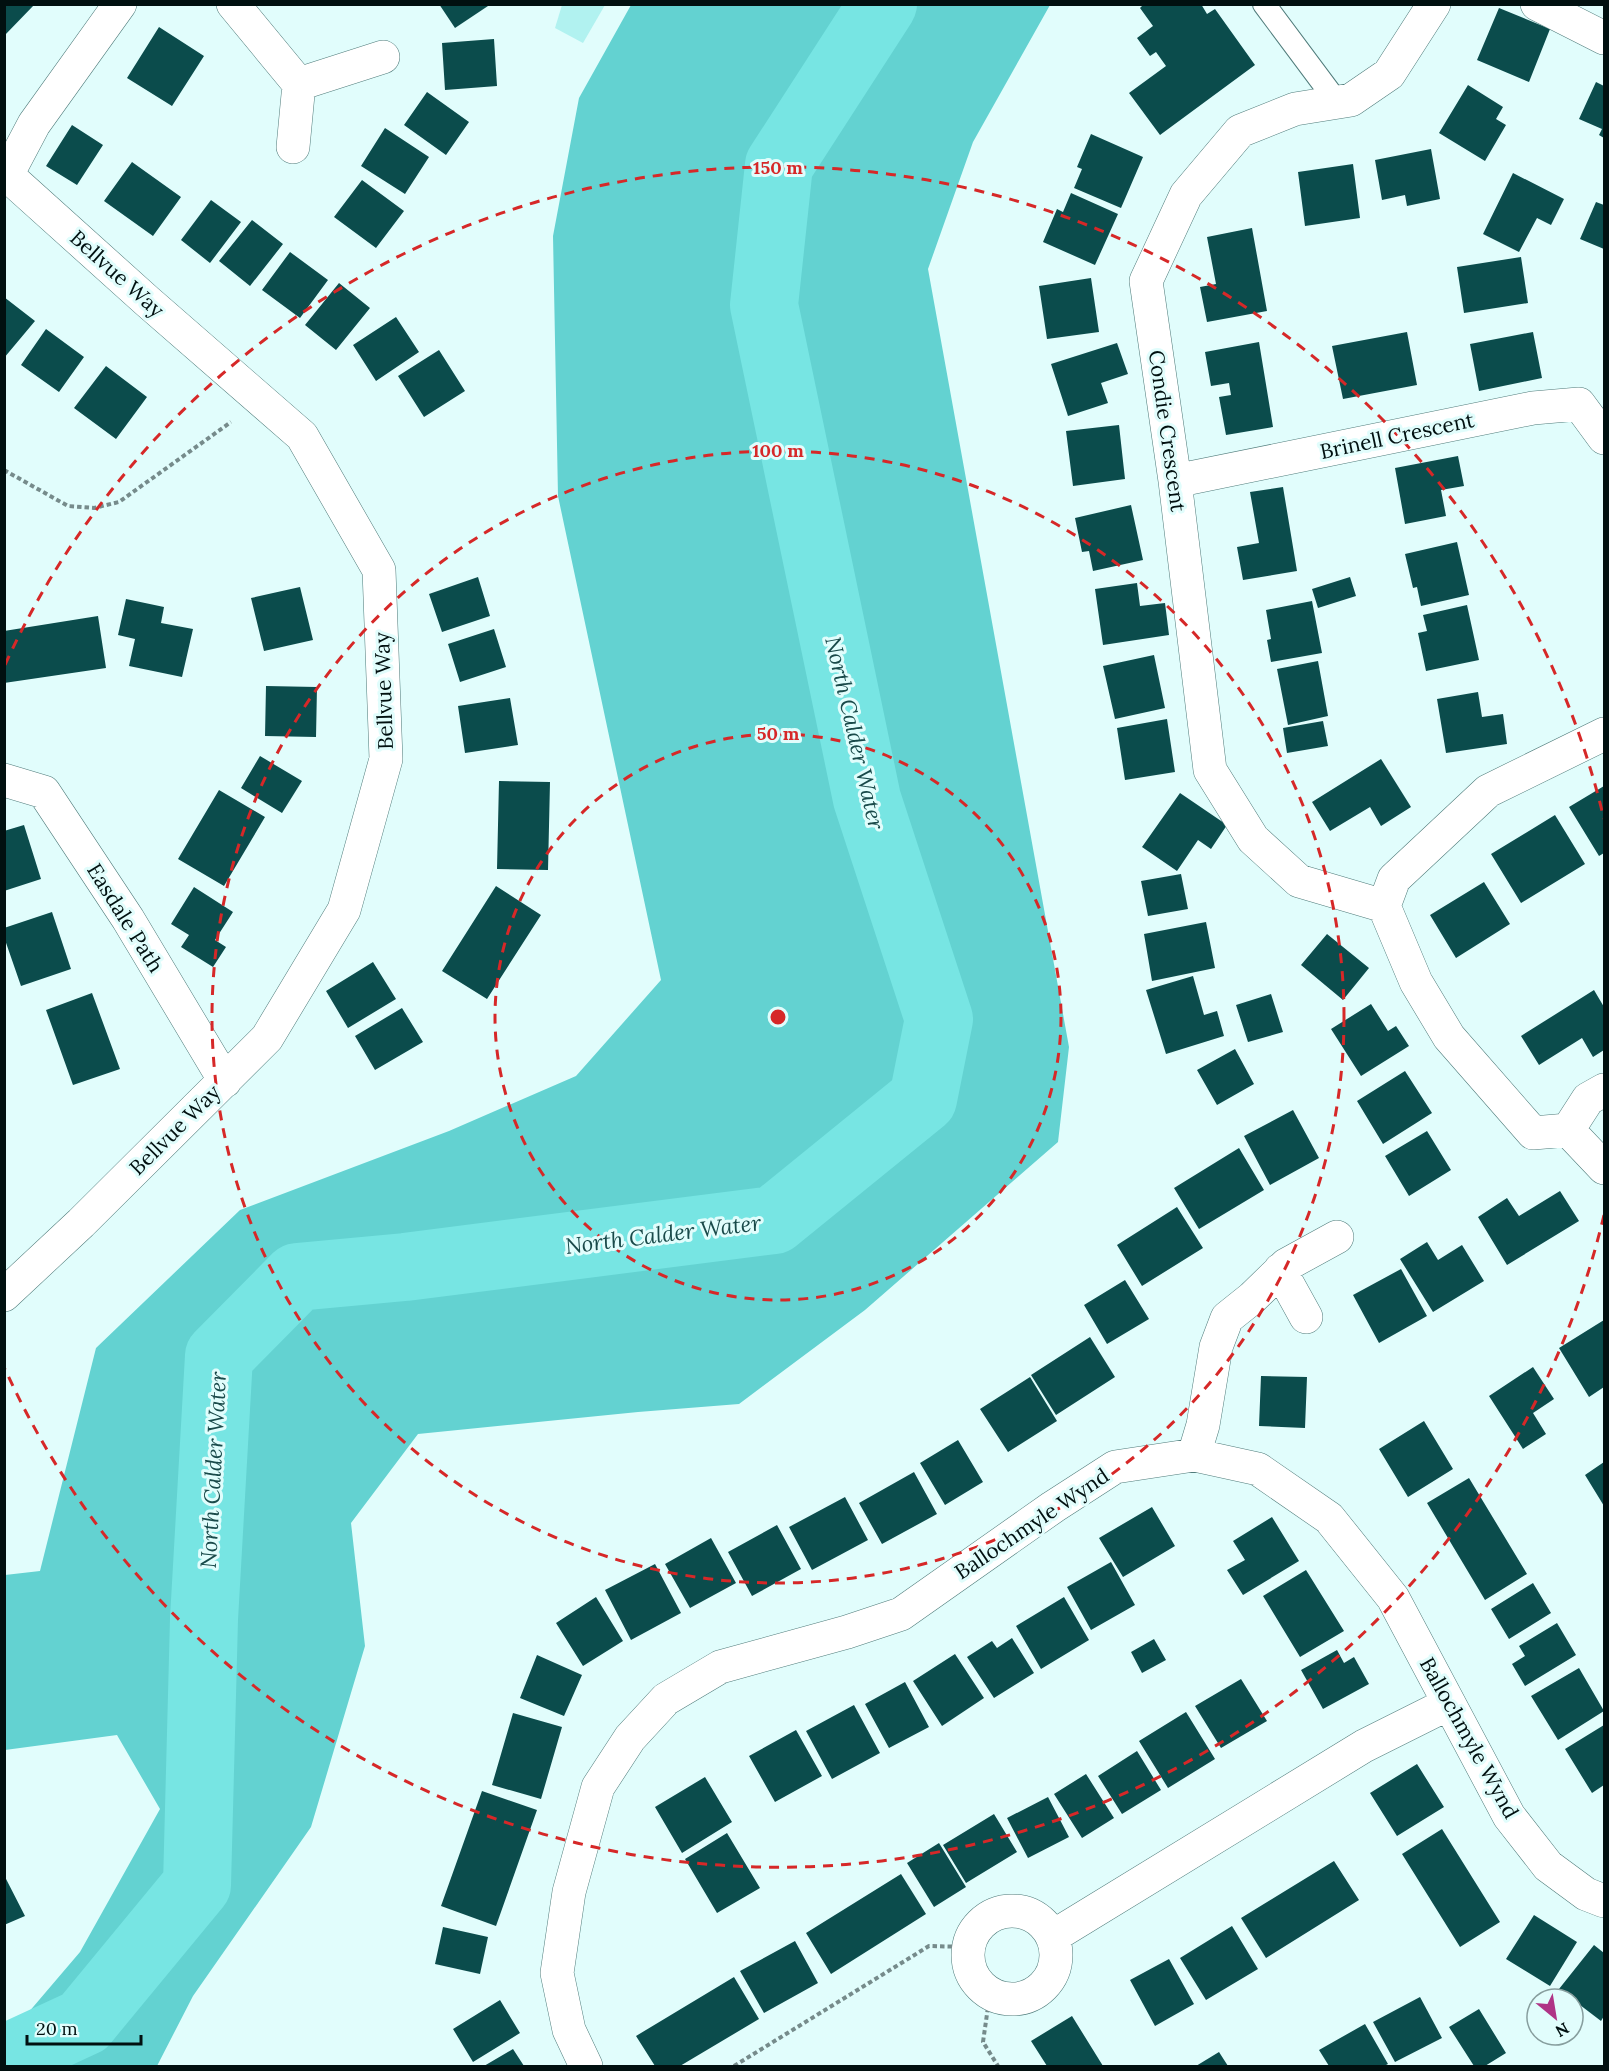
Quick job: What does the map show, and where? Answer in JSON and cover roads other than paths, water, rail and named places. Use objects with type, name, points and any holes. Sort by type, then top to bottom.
[{"type":"street","points":[[6,174],[34,124],[120,4]]},
{"type":"street","points":[[233,4],[299,84],[293,147]]},
{"type":"street","name":"Condie Crescent","points":[[1384,906],[1299,881],[1254,839],[1210,770],[1175,481],[1146,281],[1186,195],[1240,131],[1295,109],[1351,100],[1389,74],[1434,4]]},
{"type":"street","points":[[1537,4],[1605,38]]},
{"type":"street","points":[[299,84],[383,57]]},
{"type":"street","name":"Bellvue Way","points":[[4,1295],[81,1223],[267,1038],[344,910],[386,759],[379,570],[302,436],[6,174]]},
{"type":"street","name":"Brinell Crescent","points":[[1175,481],[1533,408],[1578,404],[1605,438]]},
{"type":"street","points":[[1568,1130],[1533,1133],[1449,1037],[1416,982],[1384,906],[1394,879],[1488,790],[1605,734]]},
{"type":"street","name":"Easdale Path","points":[[4,780],[44,792],[128,919],[225,1081]]},
{"type":"street","points":[[1568,1130],[1588,1099],[1605,1090]]},
{"type":"street","points":[[1568,1130],[1605,1168]]},
{"type":"street","points":[[1194,1455],[1203,1425],[1216,1347],[1227,1318],[1286,1264],[1337,1237]]},
{"type":"street","points":[[1280,1270],[1305,1317]]},
{"type":"street","name":"Ballochmyle Wynd","points":[[586,2067],[569,2030],[557,1973],[569,1892],[598,1787],[630,1738],[666,1699],[720,1667],[847,1632],[901,1614],[1053,1507],[1115,1467],[1194,1455],[1258,1469],[1329,1518],[1393,1598],[1509,1816],[1548,1866],[1586,1894],[1605,1901]]},
{"type":"street","points":[[1052,1937],[1364,1746],[1448,1704]]},
{"type":"street","points":[[1007,1911],[1020,1912],[1034,1917],[1045,1925],[1052,1937],[1056,1950],[1055,1964],[1042,1988],[1030,1995],[1017,1999],[1003,1998],[979,1985],[972,1974],[968,1961],[968,1947],[981,1923],[993,1916],[1007,1911]]},
{"type":"lane","points":[[1264,4],[1337,102]]},
{"type":"waterway","name":"North Calder Water","points":[[4,2059],[84,2022],[197,1885],[204,1619],[219,1356],[297,1277],[405,1267],[774,1220],[923,1099],[939,1019],[867,799],[764,305],[779,165],[883,4]]}]
